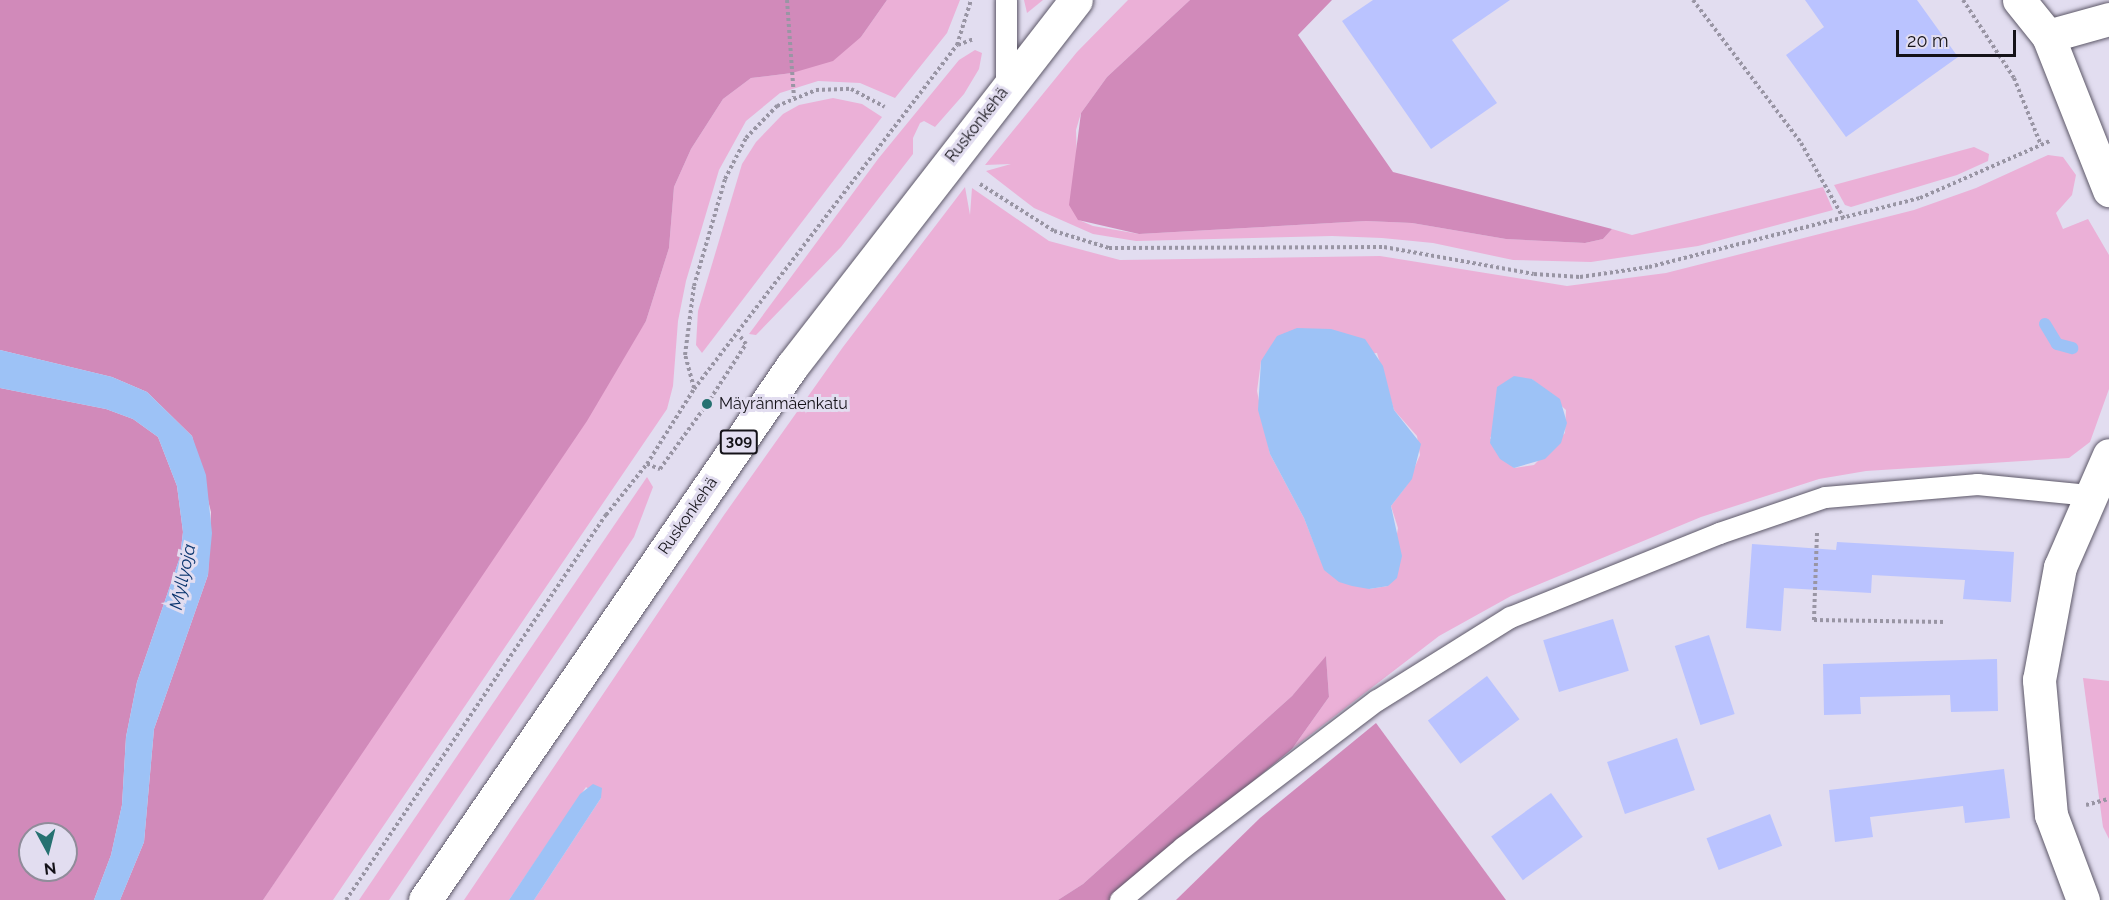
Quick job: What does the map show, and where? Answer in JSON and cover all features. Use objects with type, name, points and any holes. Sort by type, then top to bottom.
[{"type":"main road","name":"Ruskonkehä","points":[[425,900],[792,366],[1005,87],[1076,0]]},
{"type":"main road","points":[[2019,0],[2048,36],[2109,190]]},
{"type":"main road","points":[[2048,36],[2109,19]]},
{"type":"main road","points":[[2083,900],[2051,815],[2039,680],[2060,567],[2109,455]]},
{"type":"lane","points":[[1005,87],[1006,0]]},
{"type":"lane","points":[[1120,900],[1183,847],[1377,700],[1510,617],[1719,532],[1825,497],[1977,484],[2090,495]]},
{"type":"path","points":[[787,0],[794,97]]},
{"type":"path","points":[[346,900],[606,515],[647,464],[694,389],[739,335],[957,45],[971,0]]},
{"type":"path","points":[[1693,0],[1801,143],[1844,219]]},
{"type":"path","points":[[1963,0],[2014,78],[2041,144]]},
{"type":"path","points":[[694,389],[685,355],[686,330],[694,286],[725,179],[746,138],[777,106],[794,97],[832,88],[851,89],[885,107]]},
{"type":"path","points":[[980,184],[1054,231],[1109,248],[1384,247],[1534,274],[1569,276],[1650,267],[1844,219],[1929,195],[2085,126]]},
{"type":"path","points":[[647,464],[660,469],[707,404],[746,344],[739,335]]},
{"type":"path","points":[[1825,497],[1818,521],[1814,620],[1945,622]]},
{"type":"shaded area","points":[[0,0],[887,0],[861,37],[833,61],[792,73],[751,78],[723,99],[691,149],[674,187],[669,248],[646,321],[587,421],[263,900],[120,900],[144,842],[154,729],[208,575],[211,512],[192,436],[147,392],[112,377],[0,350]]},
{"type":"shaded area","points":[[887,0],[960,0],[947,33],[895,98],[860,83],[818,81],[780,93],[746,121],[719,170],[686,281],[678,321],[673,386],[667,409],[333,900],[263,900],[646,321],[669,248],[674,187],[691,149],[723,99],[751,78],[792,73],[861,37]]},
{"type":"shaded area","points":[[1024,0],[1043,0],[1027,13]]},
{"type":"shaded area","points":[[1128,0],[1190,0],[1107,77],[1081,113],[1076,130],[1079,220],[1093,226],[1139,234],[1366,221],[1412,223],[1506,239],[1585,243],[1603,239],[1612,229],[1632,235],[1823,187],[1833,210],[1698,246],[1591,262],[1513,260],[1433,243],[1382,238],[1332,236],[1136,241],[1093,234],[1034,208],[986,171],[1011,164],[985,165],[1077,52]]},
{"type":"shaded area","points":[[1190,0],[1332,0],[1298,35],[1393,172],[1612,229],[1603,239],[1585,243],[1506,239],[1412,223],[1366,221],[1139,234],[1078,220],[1069,205],[1081,113],[1107,77]]},
{"type":"shaded area","points":[[975,50],[982,53],[979,69],[964,94],[935,127],[924,121],[920,123],[913,138],[913,154],[841,247],[756,335],[749,334],[878,159],[959,60]]},
{"type":"shaded area","points":[[833,98],[862,104],[882,117],[702,353],[696,345],[698,311],[742,164],[756,142],[783,114],[799,105]]},
{"type":"shaded area","points":[[1974,147],[1989,154],[1988,161],[1957,175],[1851,207],[1845,205],[1834,185]]},
{"type":"shaded area","points":[[2048,155],[2063,157],[2076,175],[2072,195],[2056,213],[2063,229],[2088,219],[2109,255],[2109,389],[2090,442],[2069,458],[1866,471],[1819,479],[1701,517],[1511,596],[1439,636],[1292,749],[1329,697],[1326,657],[1292,696],[1083,884],[1058,900],[534,900],[601,798],[586,787],[509,900],[464,900],[724,515],[843,347],[965,187],[970,215],[972,188],[1049,241],[1120,260],[1380,256],[1567,286],[1666,273],[1914,210],[1976,188]],"holes":[[[1377,353],[1394,410],[1417,436],[1420,455],[1407,485],[1391,506],[1398,528],[1388,586],[1369,589],[1321,561],[1304,518],[1270,454],[1257,391],[1261,361]],[[1532,379],[1566,410],[1565,433],[1534,465],[1514,468],[1490,438]]]},
{"type":"shaded area","points":[[0,388],[106,409],[133,419],[158,437],[177,486],[183,532],[180,557],[137,682],[126,737],[122,805],[111,855],[94,900],[0,900]]},
{"type":"shaded area","points":[[647,477],[653,487],[634,537],[389,900],[359,900]]},
{"type":"shaded area","points":[[1326,656],[1329,697],[1292,749],[1110,900],[1058,900],[1083,884],[1292,696]]},
{"type":"shaded area","points":[[2083,678],[2109,681],[2109,839],[2103,827]]},
{"type":"shaded area","points":[[1376,723],[1506,900],[1176,900],[1260,818]]},
{"type":"water","points":[[1297,328],[1331,329],[1365,339],[1383,366],[1394,410],[1421,444],[1412,479],[1391,506],[1402,556],[1397,578],[1388,586],[1369,589],[1352,586],[1339,582],[1324,570],[1304,518],[1270,454],[1258,410],[1261,361],[1277,336]]},
{"type":"water","name":"Myllyoja","points":[[0,350],[112,377],[147,392],[192,436],[206,475],[212,533],[208,575],[154,729],[144,842],[120,900],[94,900],[111,855],[122,805],[126,737],[137,682],[180,557],[183,532],[177,486],[158,437],[133,419],[106,409],[0,388]]},
{"type":"water","points":[[1514,376],[1532,379],[1560,399],[1567,423],[1561,443],[1545,459],[1514,468],[1500,459],[1490,443],[1497,387]]},
{"type":"water","points":[[593,784],[602,788],[601,798],[534,900],[509,900],[580,794]]},
{"type":"building","points":[[1373,0],[1510,0],[1452,40],[1497,103],[1431,149],[1342,21]]},
{"type":"building","points":[[1805,0],[1917,0],[1958,57],[1846,137],[1786,55],[1824,27]]},
{"type":"building","points":[[1837,542],[2014,552],[2011,602],[1963,599],[1965,580],[1872,575],[1871,593],[1784,588],[1781,631],[1746,628],[1752,544],[1836,550]]},
{"type":"building","points":[[1613,619],[1629,671],[1559,692],[1543,640]]},
{"type":"building","points":[[1709,635],[1735,714],[1700,725],[1675,646]]},
{"type":"building","points":[[1997,659],[1998,711],[1951,712],[1950,695],[1860,697],[1861,714],[1824,715],[1823,664]]},
{"type":"building","points":[[1487,676],[1519,719],[1460,764],[1428,721]]},
{"type":"building","points":[[1677,738],[1695,790],[1625,814],[1607,762]]},
{"type":"building","points":[[2004,769],[2010,818],[1965,823],[1963,806],[1870,817],[1873,837],[1835,842],[1829,790]]},
{"type":"building","points":[[1551,793],[1583,837],[1523,880],[1491,836]]},
{"type":"building","points":[[1770,814],[1782,846],[1719,870],[1707,838]]},
{"type":"waterway","points":[[2045,324],[2057,344],[2072,348]]},
{"type":"place","name":"Mäyränmäenkatu","points":[[707,404]]}]
